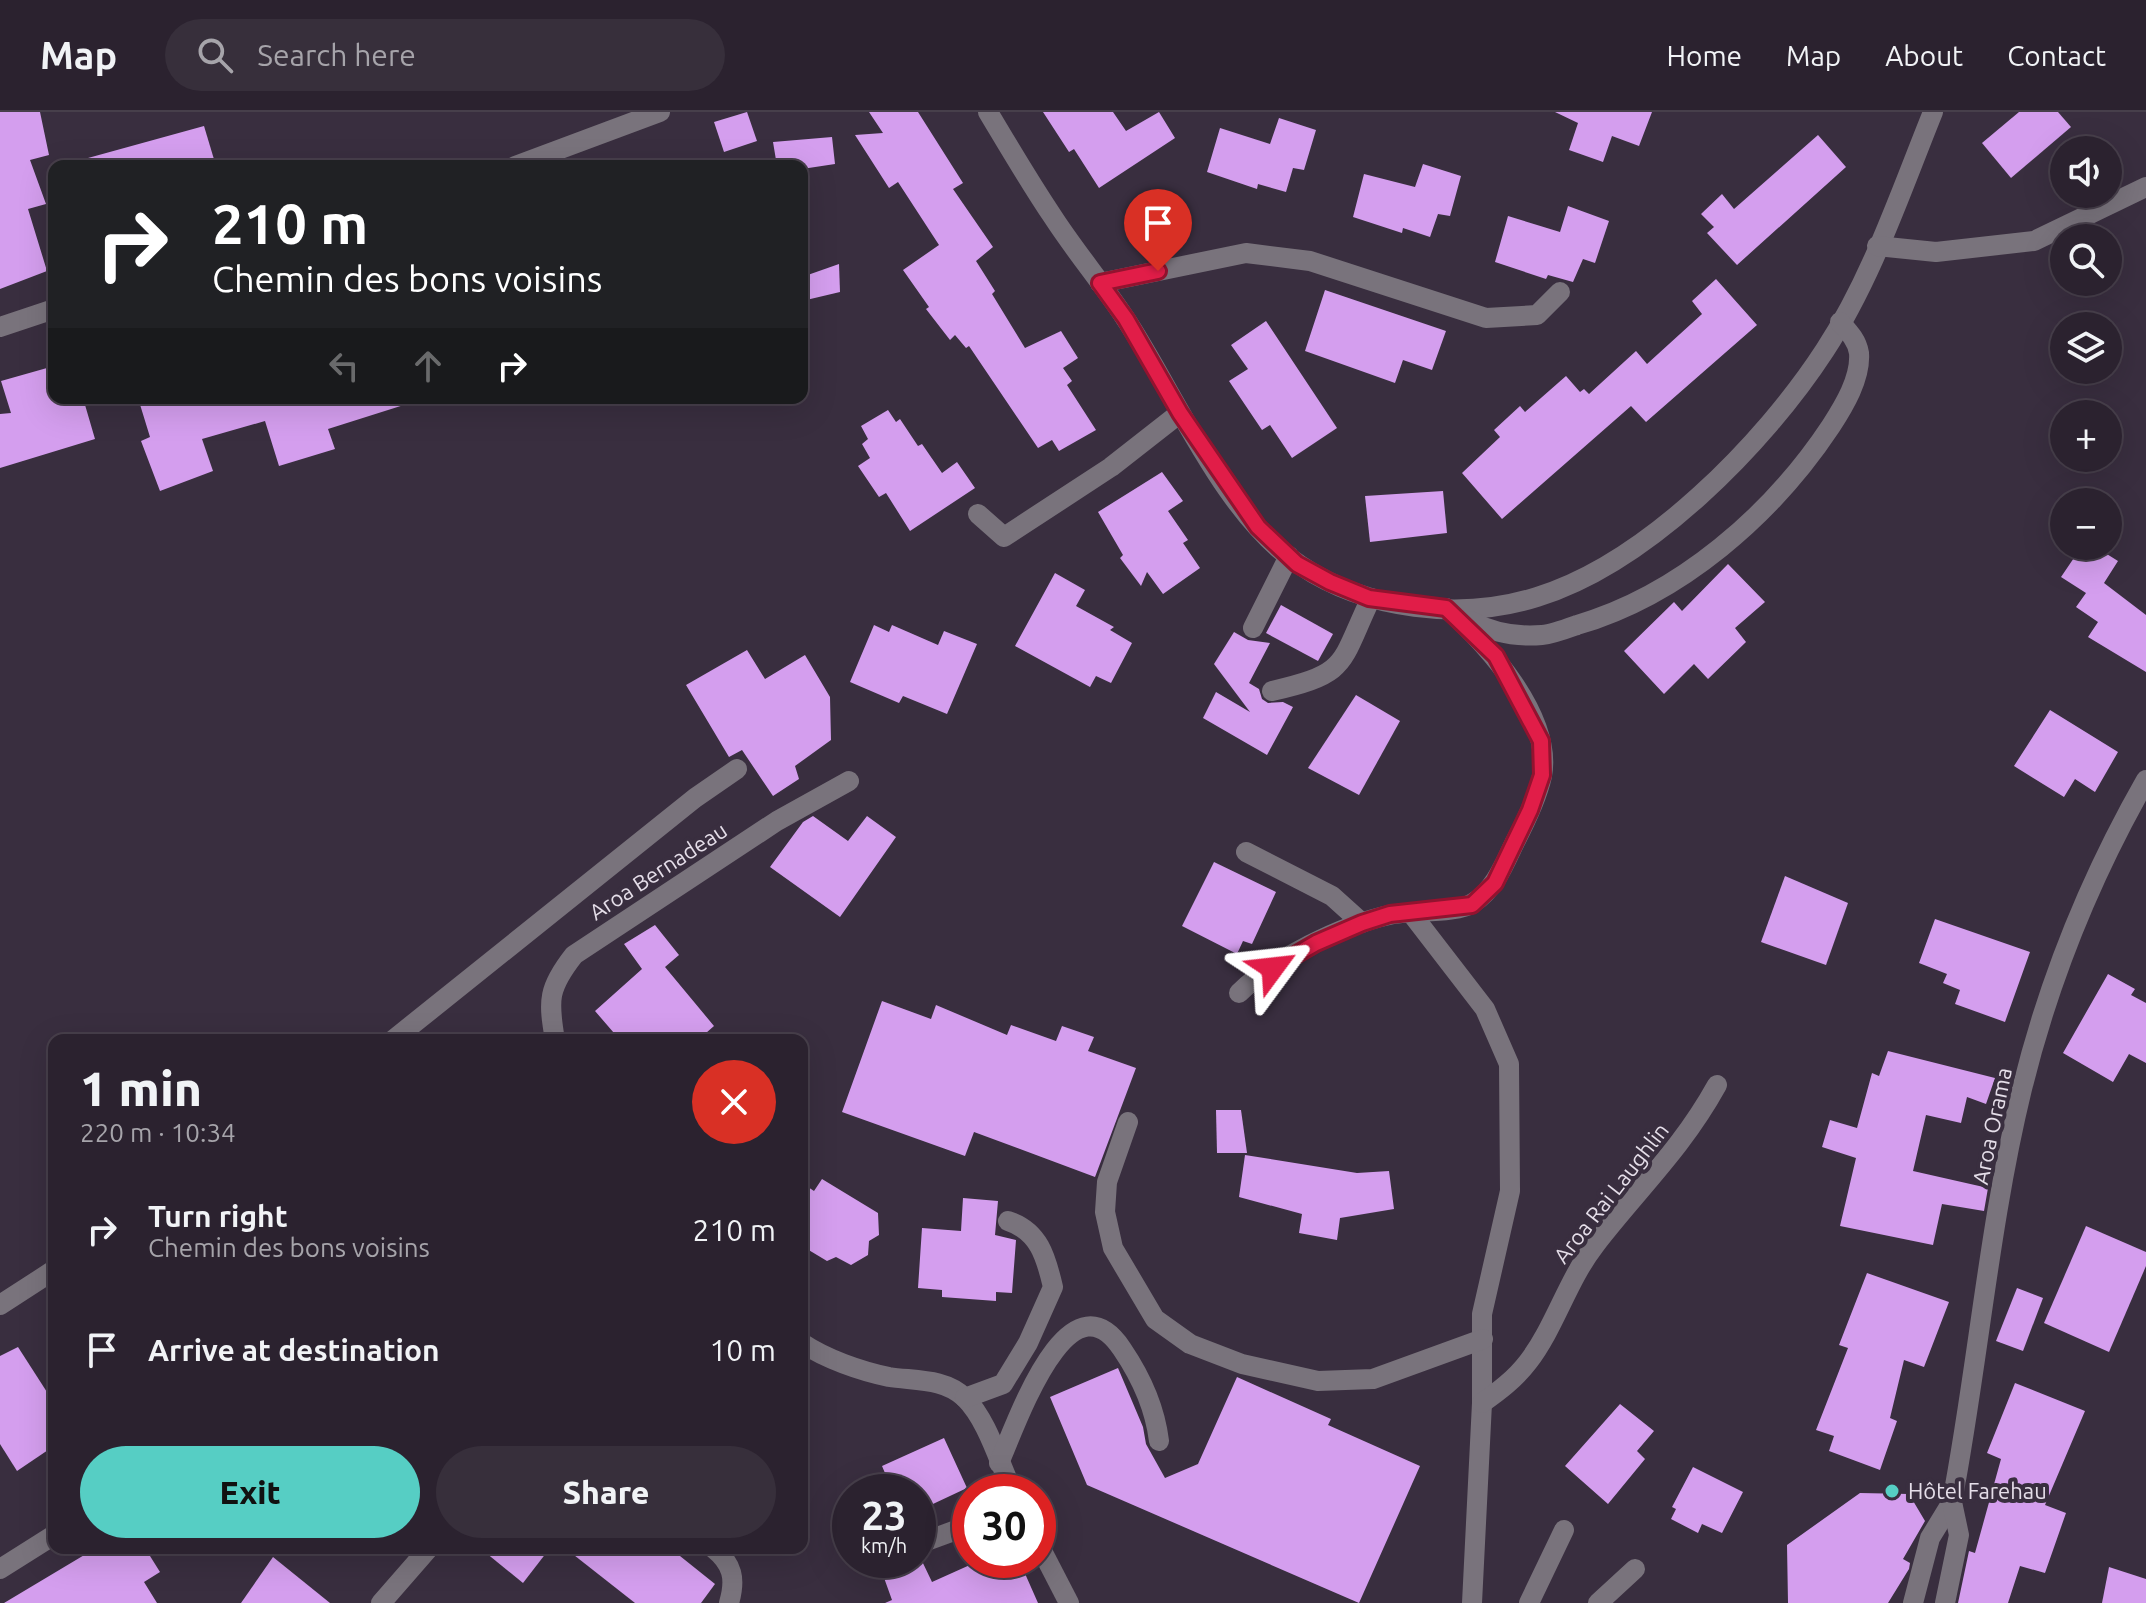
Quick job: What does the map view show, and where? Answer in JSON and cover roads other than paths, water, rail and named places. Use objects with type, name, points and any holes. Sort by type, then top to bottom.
[{"type":"street","points":[[531,160],[660,112]]},
{"type":"street","points":[[988,112],[1054,218],[1126,319],[1180,413],[1258,527],[1289,556],[1330,582],[1371,598],[1408,606],[1446,608],[1537,597],[1581,578],[1664,526],[1751,447],[1826,349],[1877,246],[1933,112]]},
{"type":"street","points":[[1877,246],[1936,252],[2034,241],[2146,187]]},
{"type":"street","points":[[1100,283],[1246,253],[1310,261],[1486,318],[1537,315],[1560,292]]},
{"type":"street","points":[[0,327],[48,311]]},
{"type":"street","points":[[1446,608],[1493,633],[1543,635],[1615,614],[1671,582],[1732,536],[1776,496],[1815,449],[1843,408],[1856,376],[1859,354],[1855,341],[1840,322]]},
{"type":"street","points":[[978,514],[1004,537],[1111,467],[1180,413]]},
{"type":"street","points":[[1253,628],[1289,556]]},
{"type":"street","points":[[1272,691],[1323,677],[1341,665],[1371,598]]},
{"type":"street","points":[[1239,993],[1252,980],[1316,943],[1362,923],[1472,905],[1495,883],[1530,810],[1542,775],[1541,741],[1521,698],[1483,640],[1446,608]]},
{"type":"street","points":[[400,1034],[695,798],[737,769]]},
{"type":"street","name":"Aroa Orama","points":[[1952,1502],[2022,1089],[2060,957],[2103,859],[2146,780]]},
{"type":"street","name":"Aroa Bernadeau","points":[[554,1034],[549,1007],[554,981],[574,955],[777,821],[849,781]]},
{"type":"street","points":[[1246,852],[1332,896],[1362,923]]},
{"type":"street","points":[[1411,913],[1485,1009],[1509,1064],[1510,1191],[1482,1314],[1482,1403],[1472,1603]]},
{"type":"street","name":"Aroa Rai Laughlin","points":[[1482,1403],[1509,1384],[1529,1361],[1588,1256],[1693,1128],[1717,1085]]},
{"type":"street","points":[[1128,1122],[1107,1182],[1105,1212],[1113,1248],[1155,1319],[1190,1344],[1242,1364],[1318,1381],[1373,1379],[1483,1339]]},
{"type":"street","points":[[965,1398],[1003,1384],[1028,1343],[1053,1287],[1036,1239],[1023,1226],[1008,1221]]},
{"type":"street","points":[[0,1305],[48,1274]]},
{"type":"street","points":[[999,1463],[1040,1370],[1063,1340],[1081,1328],[1098,1327],[1115,1338],[1131,1362],[1156,1415],[1159,1441]]},
{"type":"street","points":[[808,1346],[847,1364],[889,1377],[917,1378],[948,1387],[965,1398],[1004,1474]]},
{"type":"street","points":[[1913,1603],[1930,1538],[1952,1502]]},
{"type":"street","points":[[1945,1603],[1959,1535],[1952,1502]]},
{"type":"street","points":[[1529,1603],[1564,1530]]},
{"type":"street","points":[[0,1569],[48,1539]]},
{"type":"street","points":[[381,1603],[424,1554]]},
{"type":"street","points":[[718,1554],[732,1569],[734,1586],[729,1603]]},
{"type":"street","points":[[1598,1603],[1635,1569]]},
{"type":"street","points":[[1056,1578],[1069,1603]]},
{"type":"place","name":"Hôtel Farehau","points":[[1892,1491]]}]
